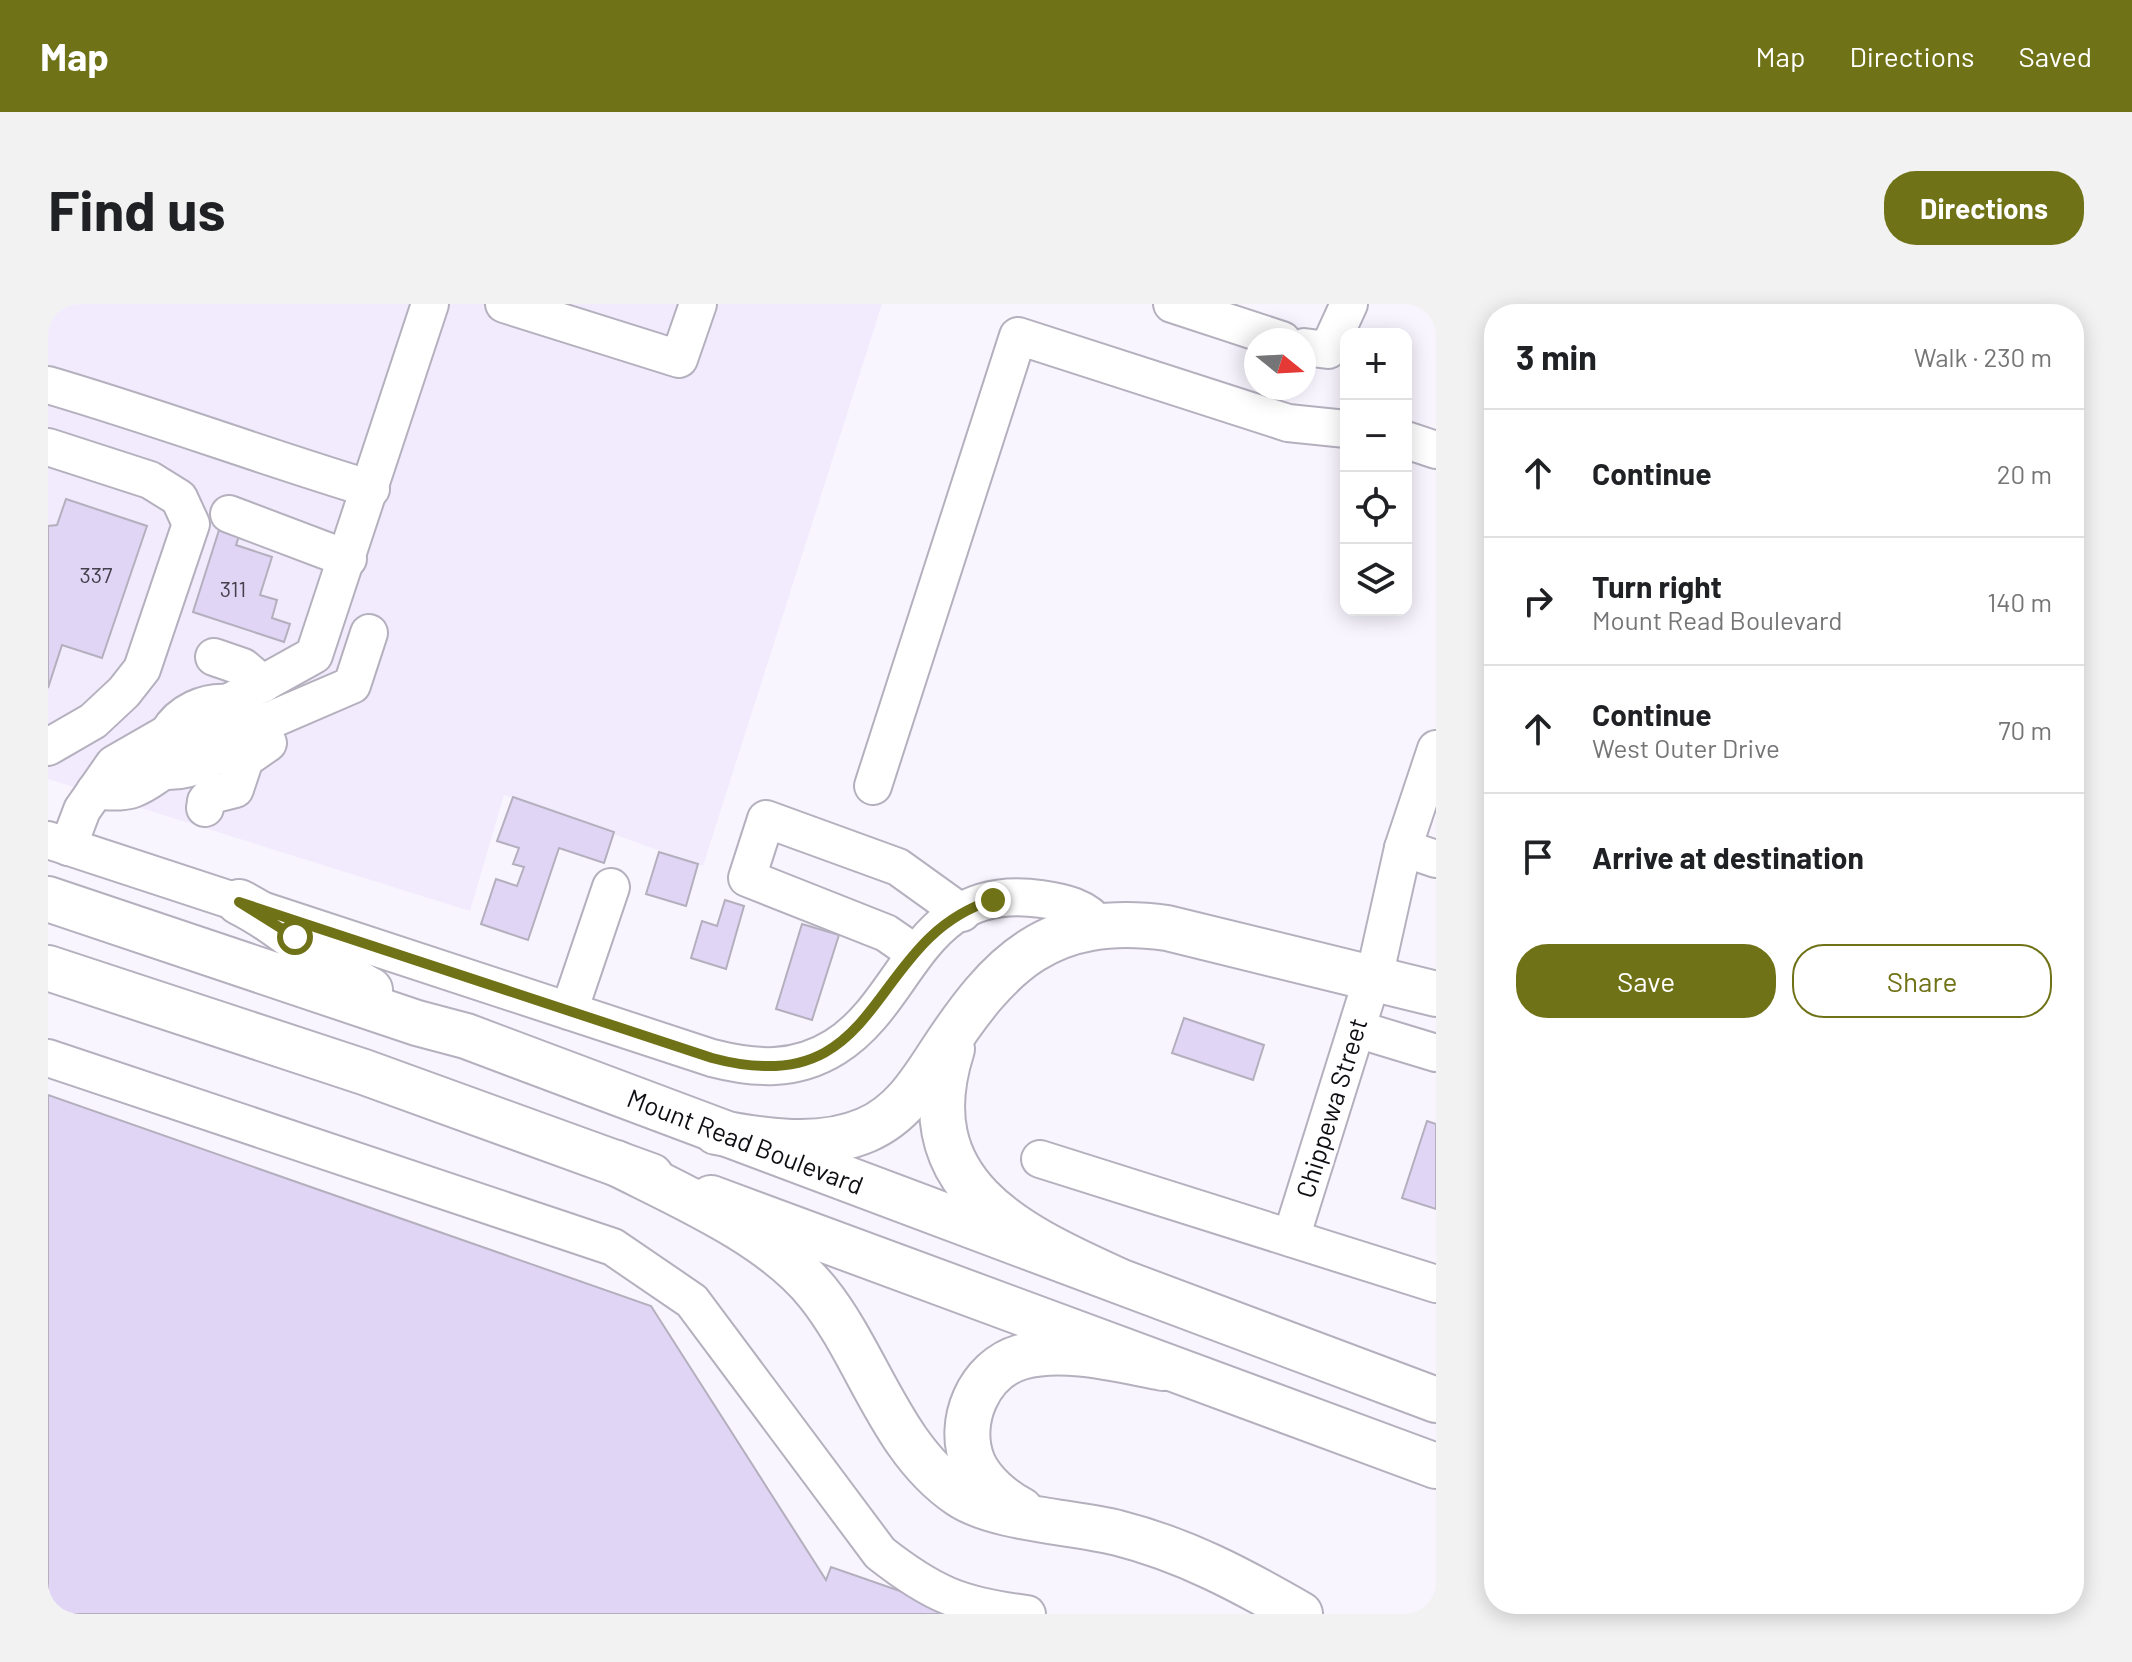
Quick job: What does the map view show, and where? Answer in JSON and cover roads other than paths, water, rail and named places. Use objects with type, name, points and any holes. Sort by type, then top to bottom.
[{"type":"main road","name":"Mount Read Boulevard","points":[[48,899],[417,1023],[466,1036],[1436,1400]]},
{"type":"main road","points":[[239,902],[277,923],[356,982],[466,1036]]},
{"type":"main road","points":[[716,1132],[768,1140],[810,1141],[839,1139],[866,1130],[888,1118],[909,1099],[969,1010],[995,978],[1019,958],[1062,937],[1100,926],[1123,924],[1167,928],[1436,994]]},
{"type":"main road","points":[[48,968],[364,1072],[1436,1466]]},
{"type":"main road","points":[[969,1010],[949,1059],[941,1109],[943,1136],[958,1174],[977,1197],[1017,1227],[1063,1255],[1117,1280]]},
{"type":"main road","points":[[616,1163],[729,1224],[800,1273],[837,1319],[912,1445],[953,1490],[985,1506],[1115,1533],[1181,1552],[1300,1614]]},
{"type":"main road","points":[[1042,1518],[1017,1508],[999,1495],[973,1463],[968,1438],[969,1414],[985,1382],[1010,1361],[1040,1354],[1163,1368]]},
{"type":"street","points":[[95,791],[131,790],[166,771],[182,772],[229,748],[263,684],[314,655],[430,304]]},
{"type":"street","points":[[504,304],[679,359],[698,304]]},
{"type":"street","points":[[1172,304],[1245,328]]},
{"type":"street","points":[[1316,348],[1328,350],[1349,304]]},
{"type":"street","points":[[873,786],[1018,336],[1288,423],[1340,428]]},
{"type":"street","points":[[48,385],[159,417],[250,452],[371,489]]},
{"type":"street","points":[[1412,442],[1436,450]]},
{"type":"street","points":[[48,447],[150,480],[179,498],[191,524],[142,669],[93,721],[48,747]]},
{"type":"street","points":[[229,514],[348,559]]},
{"type":"street","points":[[241,721],[352,685],[369,633]]},
{"type":"street","points":[[214,657],[243,667],[263,684]]},
{"type":"street","points":[[205,808],[211,795],[235,789],[245,759],[268,743],[212,701],[176,720],[168,733],[114,764],[58,844],[712,1058],[773,1068],[812,1059],[846,1040],[915,953],[933,934],[962,913],[1006,898],[1034,898],[1076,907],[1100,926]]},
{"type":"street","name":"Chippewa Street","points":[[1291,1238],[1372,978],[1420,853],[1436,749]]},
{"type":"street","points":[[915,953],[886,933],[747,878],[766,819],[898,867],[962,913]]},
{"type":"street","points":[[569,1011],[611,887]]},
{"type":"street","points":[[1357,1029],[1436,1053]]},
{"type":"street","points":[[48,1058],[613,1247],[692,1301],[880,1553],[920,1584],[974,1607],[1027,1614]]},
{"type":"street","points":[[1040,1159],[1436,1284]]}]
